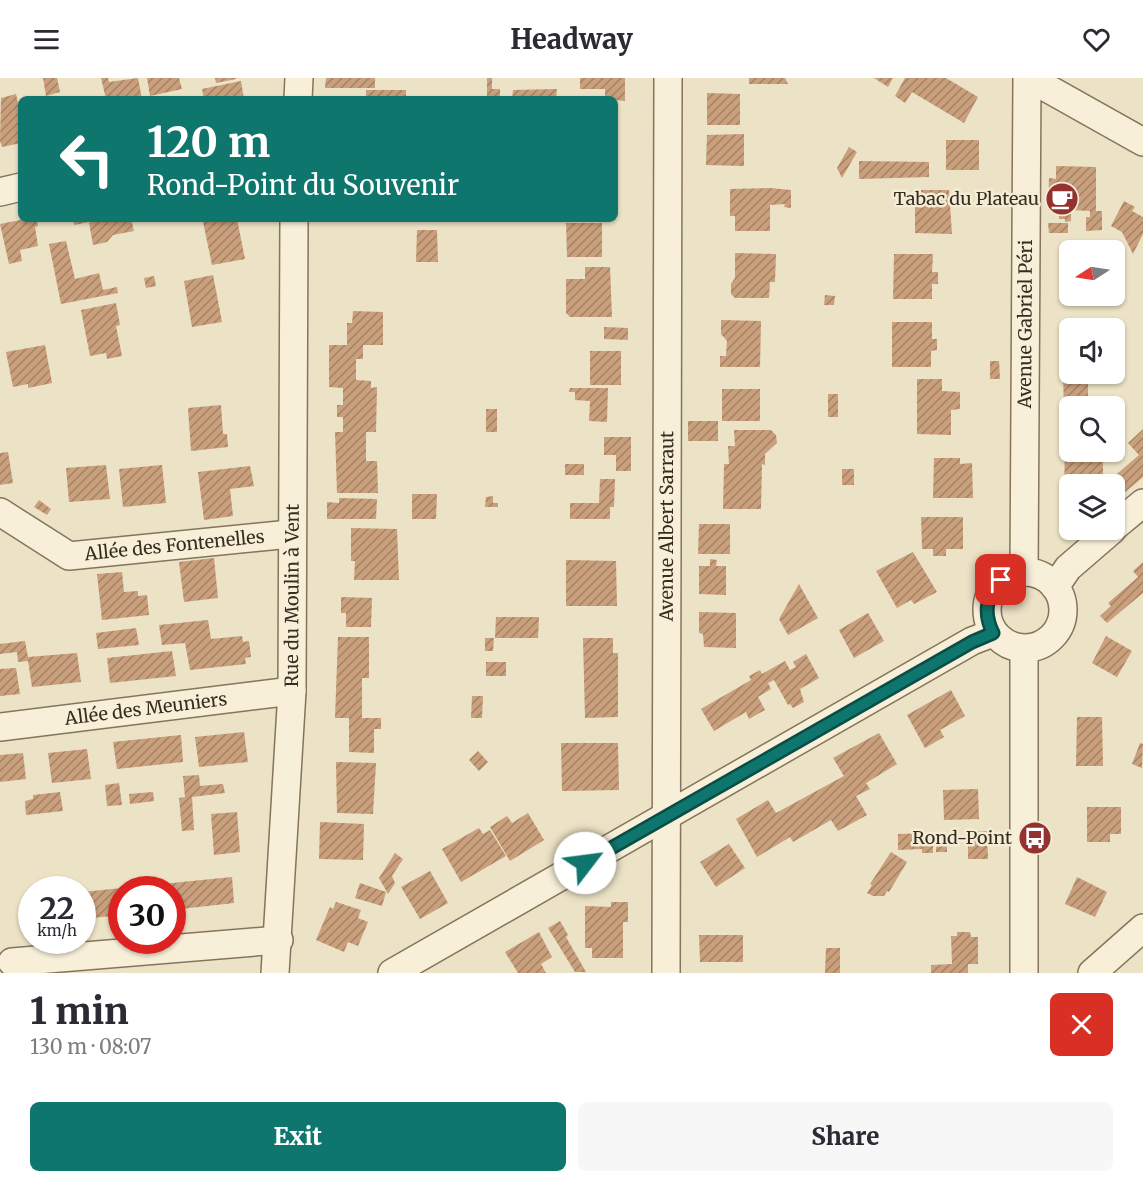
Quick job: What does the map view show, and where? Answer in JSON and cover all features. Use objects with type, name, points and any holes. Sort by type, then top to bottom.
[{"type":"street","points":[[298,96],[299,78]]},
{"type":"street","name":"Avenue Albert Sarraut","points":[[666,973],[668,78]]},
{"type":"street","points":[[1028,78],[1143,142]]},
{"type":"street","name":"Avenue Gabriel Péri","points":[[1024,572],[1028,78]]},
{"type":"street","points":[[0,192],[18,188]]},
{"type":"street","name":"Rue du Moulin à Vent","points":[[275,973],[279,940],[292,691],[290,534],[294,222]]},
{"type":"street","points":[[1125,518],[1143,502]]},
{"type":"street","name":"Allée des Fontenelles","points":[[0,512],[69,556],[290,534]]},
{"type":"street","points":[[1055,587],[1068,568],[1100,540]]},
{"type":"street","points":[[1024,572],[1036,573],[1055,587],[1061,598],[1062,622],[1047,642],[1024,649],[1004,642],[993,633],[987,612],[988,600],[993,589],[1001,580],[1024,572]]},
{"type":"street","points":[[392,973],[972,642],[993,633]]},
{"type":"street","points":[[1024,649],[1024,973]]},
{"type":"street","name":"Allée des Meuniers","points":[[0,727],[292,691]]},
{"type":"street","points":[[1092,973],[1143,928]]},
{"type":"street","points":[[12,963],[279,940]]},
{"type":"building","points":[[43,78],[57,78],[60,92],[46,96]]},
{"type":"building","points":[[101,78],[108,78],[109,82],[138,78],[141,96],[105,96]]},
{"type":"building","points":[[147,78],[179,78],[182,89],[150,96]]},
{"type":"building","points":[[215,78],[236,78],[236,79],[216,83]]},
{"type":"building","points":[[326,78],[375,78],[375,88],[325,88]]},
{"type":"building","points":[[487,78],[492,78],[492,89],[500,89],[500,96],[487,96]]},
{"type":"building","points":[[580,78],[625,78],[625,101],[618,100],[618,96],[605,96],[605,89],[580,89]]},
{"type":"building","points":[[749,78],[785,78],[788,84],[749,84]]},
{"type":"building","points":[[874,78],[893,78],[888,87]]},
{"type":"building","points":[[905,78],[946,78],[978,97],[964,123],[912,92],[905,103],[895,96]]},
{"type":"building","points":[[241,81],[244,96],[203,96],[202,89]]},
{"type":"building","points":[[557,89],[556,96],[512,96],[513,90]]},
{"type":"building","points":[[366,90],[406,90],[406,96],[366,96]]},
{"type":"building","points":[[707,93],[740,94],[740,125],[707,125]]},
{"type":"building","points":[[16,94],[18,103],[18,144],[2,147],[0,141],[1,98]]},
{"type":"building","points":[[744,134],[744,166],[706,165],[707,135]]},
{"type":"building","points":[[946,140],[979,140],[979,170],[946,170]]},
{"type":"building","points":[[849,147],[857,152],[842,178],[837,168]]},
{"type":"building","points":[[859,161],[929,162],[929,177],[859,179]]},
{"type":"building","points":[[1056,166],[1096,167],[1096,211],[1102,211],[1102,230],[1086,231],[1086,217],[1090,217],[1090,211],[1071,210],[1071,221],[1065,222],[1065,219],[1059,219],[1059,210],[1048,210],[1049,178],[1056,179]]},
{"type":"building","points":[[730,189],[791,190],[791,208],[784,207],[785,204],[770,205],[770,231],[735,231],[735,216],[730,216]]},
{"type":"building","points":[[915,190],[949,190],[952,234],[915,233]]},
{"type":"building","points":[[1124,201],[1135,207],[1132,211],[1143,217],[1143,234],[1133,254],[1122,232],[1111,226]]},
{"type":"building","points":[[18,220],[37,222],[38,226],[35,227],[38,246],[20,250],[22,261],[9,264],[0,224]]},
{"type":"building","points":[[74,222],[89,222],[74,225]]},
{"type":"building","points":[[132,222],[134,231],[113,235],[107,242],[93,245],[89,223]]},
{"type":"building","points":[[203,222],[238,222],[245,259],[212,265]]},
{"type":"building","points":[[566,223],[602,223],[602,257],[567,257]]},
{"type":"building","points":[[1048,223],[1068,223],[1068,233],[1049,233]]},
{"type":"building","points":[[417,230],[437,230],[438,262],[416,262]]},
{"type":"building","points":[[66,241],[75,279],[99,273],[103,290],[117,287],[118,293],[61,304],[49,244]]},
{"type":"building","points":[[735,253],[776,254],[775,282],[770,282],[769,298],[735,298],[731,294],[731,284],[735,278]]},
{"type":"building","points":[[894,254],[933,254],[932,272],[938,272],[938,284],[932,284],[932,299],[893,299]]},
{"type":"building","points":[[585,267],[610,267],[612,317],[570,317],[566,313],[566,279],[585,279]]},
{"type":"building","points":[[213,275],[222,322],[192,327],[184,281]]},
{"type":"building","points":[[154,276],[156,286],[146,288],[144,278]]},
{"type":"building","points":[[825,295],[835,296],[834,305],[824,305]]},
{"type":"building","points":[[116,303],[120,325],[116,326],[122,356],[107,359],[106,353],[90,356],[81,310]]},
{"type":"building","points":[[353,311],[383,312],[383,345],[363,345],[363,359],[356,359],[356,380],[371,381],[371,388],[377,387],[376,432],[366,432],[366,461],[377,461],[378,493],[337,493],[335,432],[343,432],[343,417],[337,417],[337,405],[343,405],[343,388],[329,387],[329,345],[347,345],[347,323],[352,323]]},
{"type":"building","points":[[721,320],[761,321],[760,367],[720,367],[720,356],[726,356],[727,341],[721,334]]},
{"type":"building","points":[[892,322],[932,322],[932,339],[937,339],[937,350],[931,351],[931,367],[892,367]]},
{"type":"building","points":[[604,327],[628,328],[628,340],[604,339]]},
{"type":"building","points":[[45,345],[52,383],[28,388],[28,384],[13,387],[6,352]]},
{"type":"building","points":[[590,351],[621,351],[621,385],[590,385]]},
{"type":"building","points":[[990,361],[999,361],[1000,379],[990,379]]},
{"type":"building","points":[[917,379],[942,379],[942,391],[960,392],[960,409],[951,410],[951,435],[917,434]]},
{"type":"building","points":[[1063,384],[1088,384],[1088,396],[1064,396]]},
{"type":"building","points":[[570,388],[608,388],[607,422],[589,421],[590,401],[575,400],[575,392],[569,392]]},
{"type":"building","points":[[722,389],[760,389],[760,421],[722,421]]},
{"type":"building","points":[[828,394],[838,394],[838,417],[828,417]]},
{"type":"building","points":[[221,405],[223,434],[227,434],[228,447],[191,451],[188,408]]},
{"type":"building","points":[[486,409],[497,409],[497,432],[486,432]]},
{"type":"building","points":[[688,421],[718,421],[718,441],[688,441]]},
{"type":"building","points":[[1143,429],[1143,477],[1125,492],[1125,474],[1117,474],[1139,455],[1128,443]]},
{"type":"building","points":[[734,430],[771,430],[776,435],[777,443],[765,454],[765,465],[762,464],[761,509],[723,509],[724,464],[729,464],[728,446],[735,446]]},
{"type":"building","points":[[604,437],[631,437],[631,471],[616,471],[616,455],[604,455]]},
{"type":"building","points":[[8,452],[13,483],[0,485],[0,453]]},
{"type":"building","points":[[934,458],[960,458],[960,464],[972,463],[973,498],[933,498]]},
{"type":"building","points":[[1065,462],[1103,462],[1103,474],[1064,474]]},
{"type":"building","points":[[565,464],[584,464],[584,475],[565,475]]},
{"type":"building","points":[[106,465],[110,499],[69,502],[66,468]]},
{"type":"building","points":[[162,465],[166,503],[123,507],[119,469]]},
{"type":"building","points":[[250,466],[254,486],[230,489],[233,516],[204,520],[198,472]]},
{"type":"building","points":[[842,469],[854,469],[854,485],[842,485]]},
{"type":"building","points":[[600,479],[615,479],[614,507],[610,507],[610,519],[570,519],[570,503],[599,503]]},
{"type":"building","points":[[412,494],[437,494],[436,519],[412,519]]},
{"type":"building","points":[[493,496],[493,503],[498,503],[498,507],[485,507],[486,497]]},
{"type":"building","points":[[339,498],[377,499],[376,519],[327,519],[327,502],[339,503]]},
{"type":"building","points":[[39,500],[51,509],[47,515],[34,507]]},
{"type":"building","points":[[921,517],[963,517],[963,549],[946,549],[946,556],[933,556],[933,549],[922,549]]},
{"type":"building","points":[[699,524],[730,524],[730,554],[698,554]]},
{"type":"building","points":[[351,528],[397,529],[399,580],[354,580],[355,561],[351,561]]},
{"type":"building","points":[[913,552],[937,592],[914,604],[911,600],[897,608],[876,571]]},
{"type":"building","points":[[214,558],[218,598],[184,602],[179,562]]},
{"type":"building","points":[[710,559],[717,560],[716,566],[726,566],[726,595],[699,594],[699,566],[710,566]]},
{"type":"building","points":[[566,560],[616,561],[617,606],[566,606]]},
{"type":"building","points":[[1143,562],[1143,593],[1107,623],[1100,616],[1111,606],[1108,603],[1138,577],[1133,571]]},
{"type":"building","points":[[122,572],[124,592],[138,591],[138,596],[147,595],[149,615],[102,620],[97,574]]},
{"type":"building","points":[[799,584],[818,618],[788,635],[779,619]]},
{"type":"building","points":[[341,597],[372,598],[371,627],[346,627],[346,613],[341,613]]},
{"type":"building","points":[[699,612],[736,613],[736,648],[704,647],[703,634],[699,633]]},
{"type":"building","points":[[868,613],[884,641],[854,658],[839,630]]},
{"type":"building","points":[[496,617],[539,617],[538,638],[495,638]]},
{"type":"building","points":[[208,620],[211,639],[242,636],[243,642],[249,641],[251,657],[245,658],[246,664],[190,670],[185,643],[162,645],[159,625]]},
{"type":"building","points":[[136,628],[139,645],[98,649],[96,633]]},
{"type":"building","points":[[1106,636],[1132,651],[1117,677],[1092,663]]},
{"type":"building","points":[[338,637],[369,637],[369,678],[362,678],[362,718],[381,718],[381,729],[374,729],[374,753],[349,752],[349,718],[335,718]]},
{"type":"building","points":[[485,638],[494,638],[493,651],[485,651]]},
{"type":"building","points":[[583,638],[613,638],[613,653],[618,653],[618,717],[585,718]]},
{"type":"building","points":[[25,641],[28,657],[77,653],[81,682],[32,687],[28,661],[18,662],[17,652],[0,654],[0,644]]},
{"type":"building","points":[[172,651],[176,676],[110,683],[107,658]]},
{"type":"building","points":[[806,654],[819,678],[800,689],[804,702],[793,708],[790,704],[788,705],[774,680],[768,683],[771,689],[758,697],[765,710],[749,719],[746,712],[714,731],[701,709],[751,680],[749,676],[760,670],[762,674],[785,661],[790,670],[796,667],[793,662]]},
{"type":"building","points":[[486,662],[506,662],[506,676],[486,676]]},
{"type":"building","points":[[16,668],[20,694],[0,696],[0,669]]},
{"type":"building","points":[[951,690],[965,716],[940,730],[944,737],[925,748],[907,715]]},
{"type":"building","points":[[472,696],[483,696],[482,718],[471,718]]},
{"type":"building","points":[[1077,717],[1102,717],[1103,766],[1076,766]]},
{"type":"building","points":[[244,732],[248,762],[199,767],[195,737]]},
{"type":"building","points":[[879,733],[897,764],[866,783],[870,789],[856,796],[867,815],[838,831],[831,820],[793,842],[790,837],[757,857],[736,819],[768,800],[776,813],[844,776],[833,758]]},
{"type":"building","points":[[181,735],[183,762],[117,769],[113,742]]},
{"type":"building","points":[[561,743],[618,743],[619,790],[562,791]]},
{"type":"building","points":[[1140,743],[1143,744],[1142,768],[1132,764]]},
{"type":"building","points":[[87,749],[91,779],[52,783],[48,753]]},
{"type":"building","points":[[478,751],[488,762],[479,771],[469,760]]},
{"type":"building","points":[[23,753],[26,779],[0,782],[0,755]]},
{"type":"building","points":[[336,762],[376,763],[373,814],[337,813]]},
{"type":"building","points":[[199,775],[200,786],[223,784],[225,793],[192,797],[194,830],[182,831],[179,798],[185,797],[183,776]]},
{"type":"building","points":[[119,783],[122,805],[107,806],[105,785]]},
{"type":"building","points":[[978,789],[979,819],[944,820],[943,790]]},
{"type":"building","points":[[60,792],[63,811],[26,815],[25,801],[33,799],[33,795]]},
{"type":"building","points":[[153,792],[154,801],[130,804],[129,794]]},
{"type":"building","points":[[1087,807],[1121,807],[1121,834],[1110,834],[1110,842],[1087,842]]},
{"type":"building","points":[[237,812],[240,852],[214,855],[211,814]]},
{"type":"building","points":[[528,813],[544,840],[510,861],[490,827],[507,816],[512,823]]},
{"type":"building","points":[[320,822],[364,824],[363,860],[319,859]]},
{"type":"building","points":[[479,828],[483,834],[490,830],[506,856],[461,882],[442,849]]},
{"type":"building","points":[[987,831],[988,859],[968,859],[968,832]]},
{"type":"building","points":[[933,833],[933,853],[922,853],[922,849],[898,850],[898,834]]},
{"type":"building","points":[[936,833],[947,833],[947,852],[936,852]]},
{"type":"building","points":[[729,844],[745,868],[716,887],[700,862]]},
{"type":"building","points":[[891,852],[907,862],[889,892],[887,891],[884,896],[873,896],[867,893],[872,885],[870,884]]},
{"type":"building","points":[[395,853],[403,859],[392,876],[395,883],[388,894],[379,878]]},
{"type":"building","points":[[430,871],[448,903],[420,919],[401,887]]},
{"type":"building","points":[[232,877],[234,903],[186,908],[186,882]]},
{"type":"building","points":[[1077,877],[1107,892],[1095,917],[1065,904]]},
{"type":"building","points":[[360,883],[386,892],[382,906],[355,898]]},
{"type":"building","points":[[108,889],[108,916],[96,918],[96,891]]},
{"type":"building","points":[[336,902],[361,910],[358,918],[368,922],[358,946],[348,942],[344,952],[316,940],[330,907],[333,909]]},
{"type":"building","points":[[611,902],[628,902],[628,922],[623,922],[623,958],[592,958],[592,948],[585,948],[585,906],[611,907]]},
{"type":"building","points":[[560,921],[568,935],[566,937],[586,972],[575,972],[548,928]]},
{"type":"building","points":[[539,932],[552,957],[541,964],[546,973],[518,973],[505,952]]},
{"type":"building","points":[[957,932],[970,932],[971,937],[978,937],[978,964],[968,964],[968,973],[931,973],[931,965],[952,964],[951,936],[957,936]]},
{"type":"building","points":[[699,935],[743,935],[743,962],[700,962]]},
{"type":"building","points":[[826,948],[840,948],[840,973],[825,973]]},
{"type":"place","name":"Tabac du Plateau","points":[[1062,199]]},
{"type":"place","name":"Rond-Point","points":[[1035,838]]},
{"type":"route","points":[[585,863],[972,642],[993,633],[987,612],[988,600],[993,589],[1001,580]]}]
